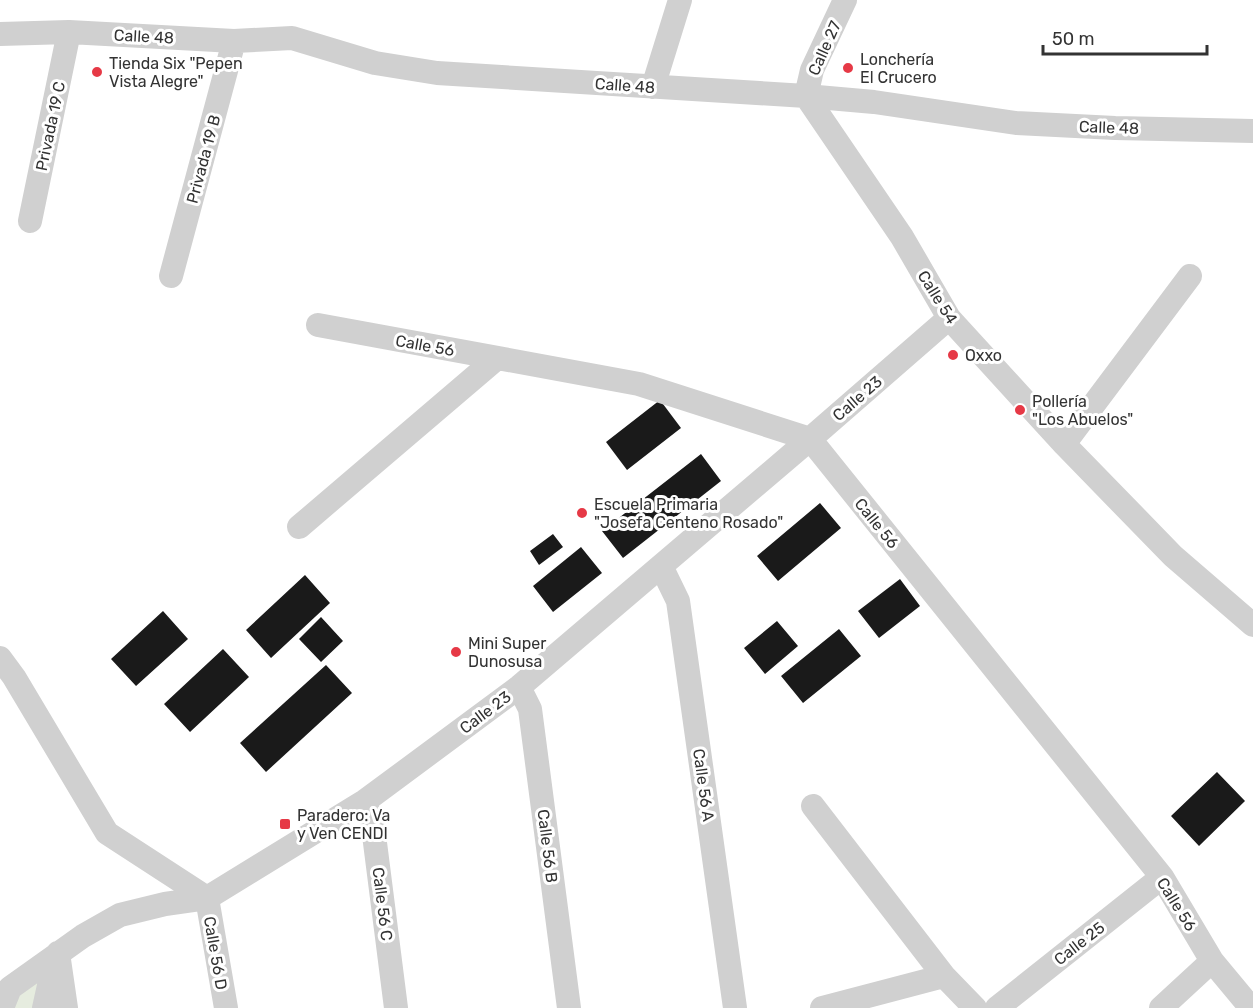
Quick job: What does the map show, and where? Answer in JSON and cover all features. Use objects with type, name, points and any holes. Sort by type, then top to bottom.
[{"type":"street","points":[[653,87],[680,0]]},
{"type":"street","name":"Calle 27","points":[[806,96],[812,70],[845,0]]},
{"type":"street","name":"Calle 48","points":[[0,34],[69,32],[234,40],[292,38],[375,63],[437,73],[806,96],[874,102],[1016,123],[1253,131]]},
{"type":"street","name":"Privada 19 C","points":[[30,221],[69,32]]},
{"type":"street","name":"Privada 19 B","points":[[171,276],[234,40]]},
{"type":"street","name":"Calle 54","points":[[806,96],[902,237],[949,318],[1064,444],[1173,556],[1253,625]]},
{"type":"street","points":[[1064,444],[1190,276]]},
{"type":"street","name":"Calle 23","points":[[4,994],[82,936],[120,915],[165,904],[207,898],[365,801],[519,687],[949,318]]},
{"type":"street","name":"Calle 56","points":[[318,325],[639,384],[810,439],[1162,878],[1212,961],[1251,1008]]},
{"type":"street","points":[[299,527],[497,358]]},
{"type":"street","name":"Calle 56 A","points":[[661,566],[678,601],[735,1008]]},
{"type":"street","points":[[5,673],[107,833],[207,898]]},
{"type":"street","name":"Calle 56 B","points":[[519,687],[530,709],[569,1008]]},
{"type":"street","name":"Calle 56 C","points":[[365,801],[373,827],[396,1008]]},
{"type":"street","points":[[813,806],[944,976],[975,1008]]},
{"type":"street","name":"Calle 25","points":[[997,1008],[1162,878]]},
{"type":"street","name":"Calle 56 D","points":[[207,898],[226,1008]]},
{"type":"street","points":[[44,1008],[57,954]]},
{"type":"street","points":[[57,954],[66,1008]]},
{"type":"street","points":[[1161,1008],[1212,961]]},
{"type":"street","points":[[822,1008],[944,976]]},
{"type":"shaded area","points":[[40,967],[41,1008],[5,1008]]},
{"type":"building","points":[[660,400],[681,428],[627,470],[606,442]]},
{"type":"building","points":[[701,454],[721,481],[623,558],[602,531]]},
{"type":"building","points":[[820,503],[841,528],[778,581],[757,556]]},
{"type":"building","points":[[553,534],[563,547],[539,565],[530,551]]},
{"type":"building","points":[[581,547],[602,573],[553,612],[533,586]]},
{"type":"building","points":[[305,575],[330,603],[271,658],[246,630]]},
{"type":"building","points":[[900,579],[920,606],[879,638],[858,611]]},
{"type":"building","points":[[163,611],[188,639],[136,686],[111,659]]},
{"type":"building","points":[[321,617],[343,641],[321,662],[299,639]]},
{"type":"building","points":[[777,621],[798,646],[765,674],[744,648]]},
{"type":"building","points":[[839,629],[861,656],[803,703],[781,676]]},
{"type":"building","points":[[223,649],[249,677],[190,732],[164,704]]},
{"type":"building","points":[[326,665],[352,693],[266,772],[240,743]]},
{"type":"building","points":[[1217,772],[1245,801],[1199,846],[1171,816]]},
{"type":"place","name":"Lonchería El Crucero","points":[[848,68]]},
{"type":"place","name":"Tienda Six \"Pepen Vista Alegre\"","points":[[97,72]]},
{"type":"place","name":"Oxxo","points":[[953,355]]},
{"type":"place","name":"Pollería \"Los Abuelos\"","points":[[1020,410]]},
{"type":"place","name":"Escuela Primaria \"Josefa Centeno Rosado\"","points":[[582,513]]},
{"type":"place","name":"Mini Super Dunosusa","points":[[456,652]]},
{"type":"place","name":"Paradero: Va y Ven CENDI","points":[[285,824]]}]
